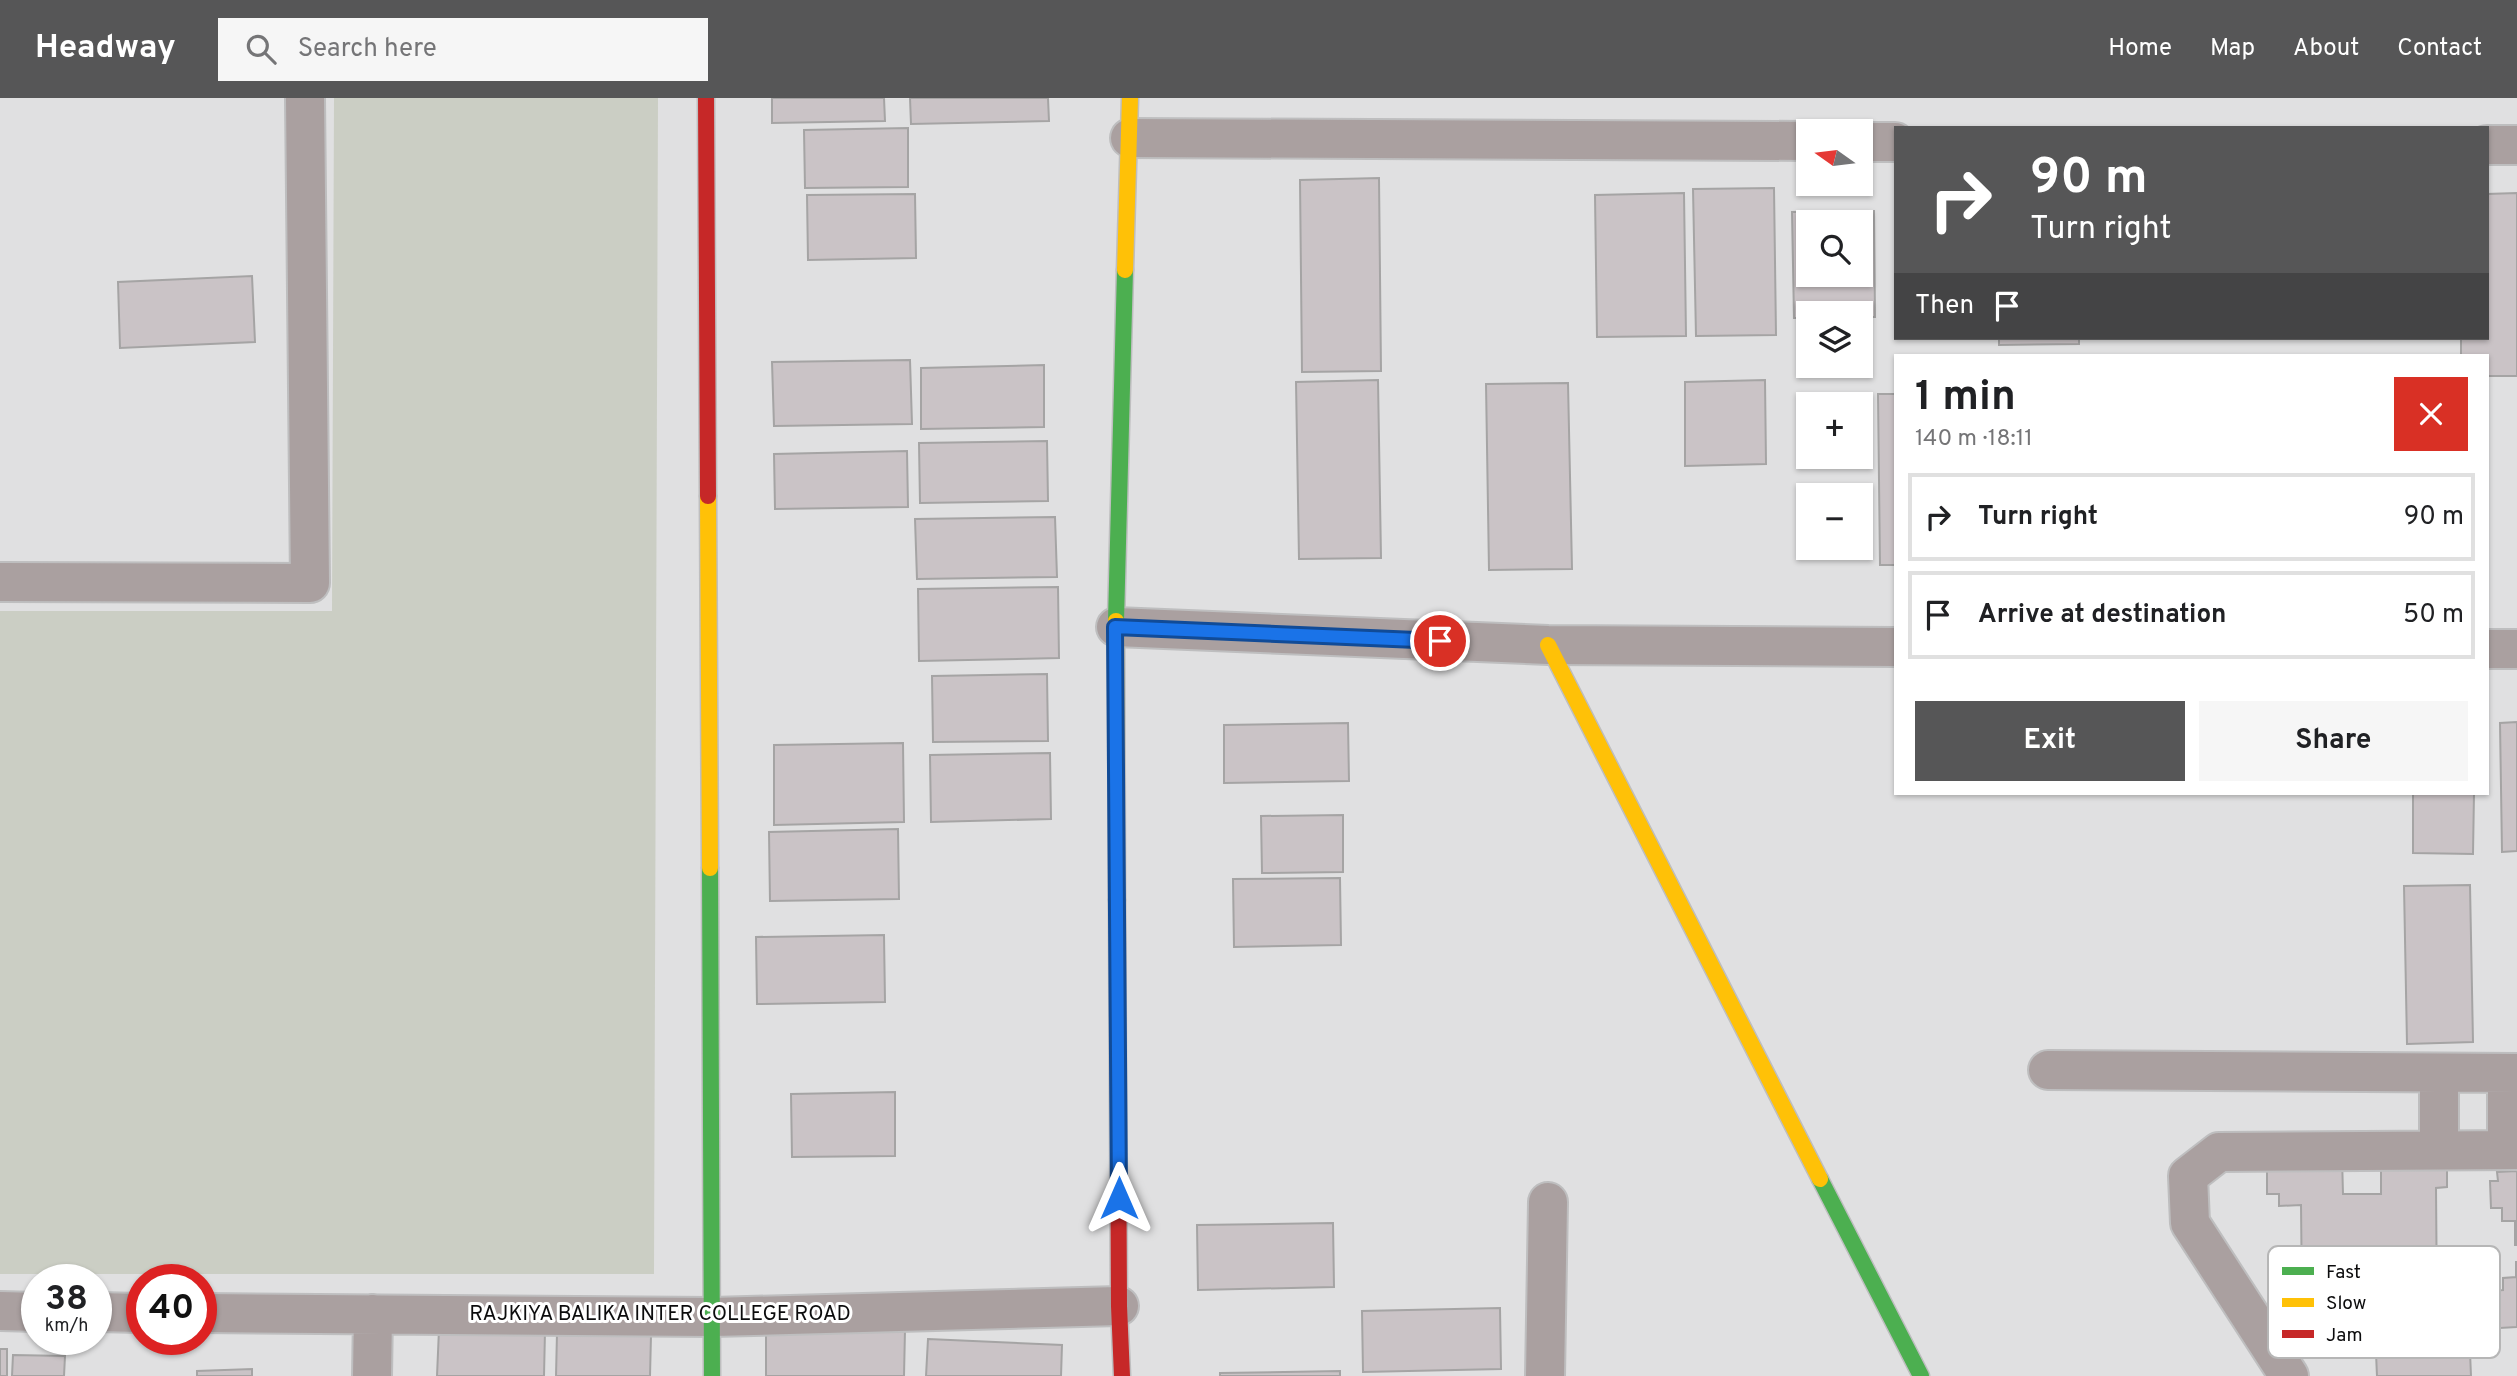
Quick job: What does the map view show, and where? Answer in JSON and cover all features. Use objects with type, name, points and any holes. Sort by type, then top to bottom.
[{"type":"street","points":[[0,582],[310,583],[305,98]]},
{"type":"street","points":[[706,98],[712,1376]]},
{"type":"street","points":[[1122,1376],[1119,1306],[1115,627],[1130,98]]},
{"type":"street","points":[[1130,138],[1796,141]]},
{"type":"street","points":[[1873,142],[1894,142]]},
{"type":"street","points":[[2489,145],[2517,145]]},
{"type":"street","points":[[1115,627],[1548,645],[1894,647]]},
{"type":"street","points":[[1548,645],[1921,1376]]},
{"type":"street","points":[[2489,649],[2517,649]]},
{"type":"street","points":[[2048,1070],[2512,1073],[2512,1150],[2219,1152],[2188,1176],[2190,1223],[2268,1344]]},
{"type":"street","points":[[2439,1073],[2439,1150]]},
{"type":"street","points":[[1545,1376],[1548,1202]]},
{"type":"street","name":"RAJKIYA BALIKA INTER COLLEGE ROAD","points":[[217,1313],[713,1317],[1119,1306]]},
{"type":"street","points":[[0,1311],[21,1312]]},
{"type":"street","points":[[372,1376],[373,1314]]},
{"type":"street","points":[[2277,1358],[2289,1376]]},
{"type":"shaded area","points":[[334,98],[658,98],[654,1274],[217,1274],[217,1264],[126,1264],[126,1274],[112,1274],[112,1264],[21,1264],[21,1274],[0,1274],[0,611],[332,611]]},
{"type":"building","points":[[772,98],[884,98],[885,121],[772,123]]},
{"type":"building","points":[[910,98],[1048,98],[1049,121],[911,124]]},
{"type":"building","points":[[908,128],[908,187],[805,188],[804,130]]},
{"type":"building","points":[[1379,178],[1381,371],[1302,372],[1300,180]]},
{"type":"building","points":[[1774,188],[1776,335],[1696,336],[1693,189]]},
{"type":"building","points":[[1684,193],[1686,336],[1597,337],[1595,195]]},
{"type":"building","points":[[2517,193],[2517,376],[2489,376],[2489,354],[2461,354],[2461,340],[2489,340],[2489,194]]},
{"type":"building","points":[[915,194],[916,258],[808,260],[807,195]]},
{"type":"building","points":[[1874,211],[1875,317],[1873,301],[1796,301],[1794,318],[1792,212],[1796,212],[1796,287],[1873,287]]},
{"type":"building","points":[[252,276],[255,342],[120,348],[118,282]]},
{"type":"building","points":[[1999,340],[2079,340],[2079,344],[1999,345]]},
{"type":"building","points":[[910,360],[912,424],[774,426],[772,362]]},
{"type":"building","points":[[1044,365],[1044,427],[921,429],[921,368]]},
{"type":"building","points":[[1378,380],[1381,558],[1299,559],[1296,382]]},
{"type":"building","points":[[1765,380],[1766,464],[1685,466],[1685,382]]},
{"type":"building","points":[[1568,383],[1572,569],[1489,570],[1486,384]]},
{"type":"building","points":[[1878,394],[1894,394],[1894,565],[1880,565]]},
{"type":"building","points":[[1047,441],[1048,501],[920,503],[919,443]]},
{"type":"building","points":[[907,451],[908,507],[775,509],[774,454]]},
{"type":"building","points":[[1055,517],[1057,577],[917,579],[915,519]]},
{"type":"building","points":[[1058,587],[1059,658],[919,661],[918,589]]},
{"type":"building","points":[[1047,674],[1048,741],[933,742],[932,676]]},
{"type":"building","points":[[2517,722],[2517,851],[2502,852],[2500,723]]},
{"type":"building","points":[[1348,723],[1349,781],[1224,783],[1224,725]]},
{"type":"building","points":[[903,743],[904,822],[774,825],[774,745]]},
{"type":"building","points":[[1050,753],[1051,819],[931,822],[930,755]]},
{"type":"building","points":[[2413,795],[2474,795],[2473,854],[2413,853]]},
{"type":"building","points":[[1343,815],[1343,872],[1262,873],[1261,816]]},
{"type":"building","points":[[898,829],[899,899],[770,901],[769,832]]},
{"type":"building","points":[[1340,878],[1341,945],[1234,947],[1233,879]]},
{"type":"building","points":[[2470,885],[2473,1042],[2407,1044],[2404,886]]},
{"type":"building","points":[[884,935],[885,1002],[757,1004],[756,937]]},
{"type":"building","points":[[895,1092],[895,1156],[792,1157],[791,1094]]},
{"type":"building","points":[[2447,1154],[2447,1187],[2436,1188],[2436,1246],[2301,1246],[2301,1205],[2279,1206],[2279,1194],[2267,1194],[2267,1165],[2342,1156],[2343,1194],[2381,1194],[2381,1155]]},
{"type":"building","points":[[2517,1171],[2515,1245],[2515,1221],[2502,1221],[2502,1208],[2491,1208],[2490,1181],[2498,1181],[2497,1172]]},
{"type":"building","points":[[1333,1223],[1334,1287],[1198,1290],[1197,1225]]},
{"type":"building","points":[[2517,1262],[2517,1327],[2500,1328],[2500,1290],[2503,1290],[2503,1278],[2516,1277]]},
{"type":"building","points":[[1500,1308],[1501,1369],[1363,1372],[1362,1311]]},
{"type":"building","points":[[439,1329],[545,1331],[544,1376],[437,1376]]},
{"type":"building","points":[[766,1329],[905,1330],[904,1376],[766,1376]]},
{"type":"building","points":[[557,1333],[651,1335],[650,1376],[556,1376]]},
{"type":"building","points":[[928,1339],[1062,1345],[1061,1376],[926,1376]]},
{"type":"building","points":[[0,1349],[7,1349],[7,1376],[0,1376]]},
{"type":"building","points":[[13,1355],[65,1356],[64,1376],[12,1376]]},
{"type":"building","points":[[2376,1358],[2470,1358],[2471,1376],[2377,1376]]},
{"type":"building","points":[[252,1369],[252,1376],[197,1376],[197,1371]]},
{"type":"building","points":[[1340,1371],[1340,1376],[1220,1376],[1220,1373]]},
{"type":"traffic: fast","points":[[1116,621],[1125,270]]},
{"type":"traffic: fast","points":[[710,868],[712,1376]]},
{"type":"traffic: fast","points":[[1820,1179],[1921,1376]]},
{"type":"traffic: slow","points":[[1125,270],[1130,98]]},
{"type":"traffic: slow","points":[[708,496],[710,868]]},
{"type":"traffic: slow","points":[[1116,621],[1117,900]]},
{"type":"traffic: slow","points":[[1548,645],[1820,1179]]},
{"type":"traffic: jam","points":[[706,98],[708,496]]},
{"type":"traffic: jam","points":[[1117,900],[1119,1306],[1122,1376]]},
{"type":"route","points":[[1119,1198],[1115,627],[1440,641]]}]
